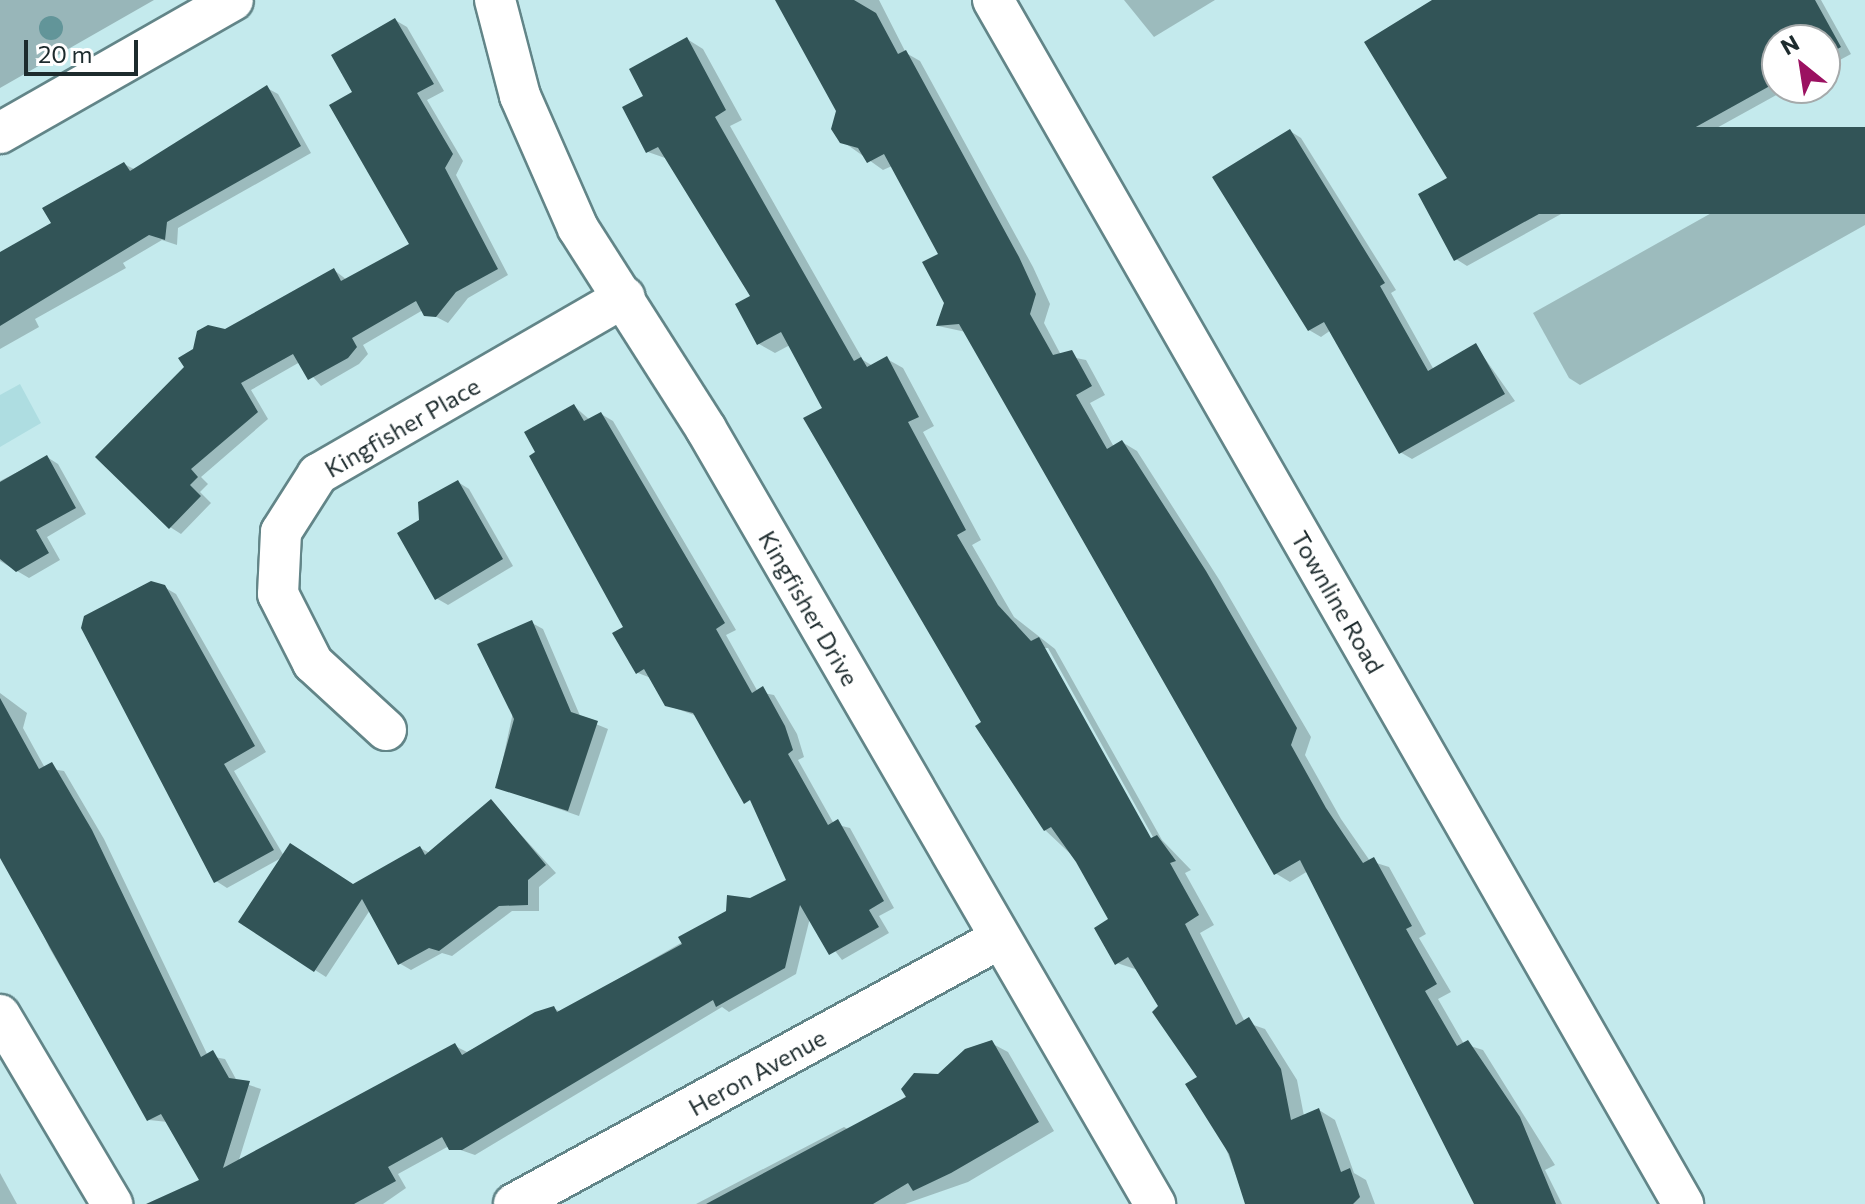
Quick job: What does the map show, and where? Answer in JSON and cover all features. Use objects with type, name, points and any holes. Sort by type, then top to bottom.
[{"type":"street","points":[[0,133],[233,0]]},
{"type":"street","name":"Kingfisher Drive","points":[[495,0],[544,157],[578,228],[625,297],[1155,1204]]},
{"type":"street","name":"Townline Road","points":[[993,0],[1683,1204]]},
{"type":"street","name":"Kingfisher Place","points":[[386,730],[313,663],[278,594],[281,532],[318,474],[625,297]]},
{"type":"street","name":"Heron Avenue","points":[[514,1204],[999,939]]},
{"type":"street","points":[[0,1015],[112,1204]]},
{"type":"shaded area","points":[[0,0],[154,0],[0,88]]},
{"type":"shaded area","points":[[20,384],[41,423],[0,447],[0,395]]},
{"type":"building","points":[[775,0],[854,0],[876,13],[898,54],[906,50],[1019,257],[1036,294],[1030,314],[1053,355],[1072,350],[1092,386],[1076,395],[1107,449],[1122,440],[1206,571],[1297,728],[1291,745],[1326,808],[1363,863],[1374,857],[1412,926],[1406,929],[1437,984],[1425,991],[1457,1046],[1468,1040],[1520,1117],[1556,1204],[1474,1204],[1300,860],[1274,875],[959,324],[936,326],[944,303],[922,262],[938,254],[884,154],[867,163],[858,148],[840,143],[831,129],[836,111]]},
{"type":"building","points":[[1432,0],[1815,0],[1828,24],[1761,24],[1761,91],[1454,261],[1418,194],[1447,178],[1364,42]]},
{"type":"building","points":[[395,18],[434,84],[417,93],[453,154],[445,168],[498,269],[456,292],[436,317],[424,316],[416,301],[352,338],[357,347],[348,358],[308,380],[293,354],[241,383],[258,412],[191,469],[198,477],[190,485],[201,496],[169,529],[95,457],[184,367],[178,358],[193,349],[197,331],[208,325],[225,329],[334,268],[341,281],[409,244],[329,105],[352,92],[331,55]]},
{"type":"building","points":[[687,37],[726,110],[715,117],[854,361],[861,357],[867,367],[887,356],[919,417],[908,422],[966,530],[957,535],[998,605],[1031,641],[1039,637],[1151,838],[1157,835],[1176,861],[1170,863],[1199,915],[1185,924],[1236,1025],[1249,1017],[1281,1069],[1291,1120],[1319,1108],[1341,1172],[1350,1168],[1360,1197],[1353,1204],[1245,1204],[1229,1154],[1185,1084],[1197,1077],[1152,1012],[1158,1006],[1128,957],[1115,965],[1094,928],[1108,919],[1076,862],[1051,827],[1044,831],[975,726],[981,722],[803,418],[822,408],[781,332],[757,345],[735,304],[750,296],[658,147],[646,153],[622,107],[643,96],[629,69]]},
{"type":"building","points":[[267,85],[301,146],[167,222],[165,240],[149,235],[0,326],[0,252],[51,223],[42,208],[124,162],[130,171]]},
{"type":"building","points":[[1482,127],[1865,127],[1865,214],[1482,214]]},
{"type":"building","points":[[1290,129],[1385,283],[1380,286],[1428,371],[1476,343],[1505,394],[1399,454],[1324,322],[1308,331],[1212,177]]},
{"type":"building","points":[[574,404],[584,421],[601,412],[725,623],[716,629],[752,693],[763,686],[785,726],[793,750],[788,754],[828,825],[838,819],[884,901],[869,910],[879,927],[829,955],[800,905],[785,968],[716,1007],[713,1000],[462,1150],[449,1150],[442,1137],[388,1167],[396,1181],[354,1204],[146,1204],[199,1180],[161,1114],[147,1121],[0,858],[0,698],[39,769],[52,762],[92,830],[201,1057],[213,1050],[229,1078],[250,1081],[223,1168],[455,1043],[462,1055],[535,1012],[554,1006],[557,1012],[682,944],[678,937],[726,911],[727,895],[750,898],[786,880],[750,800],[744,804],[693,713],[665,706],[644,669],[636,674],[612,633],[623,627],[529,456],[535,452],[524,432]]},
{"type":"building","points":[[47,455],[76,508],[36,530],[49,553],[16,572],[0,559],[0,482]]},
{"type":"building","points":[[458,480],[503,559],[435,600],[397,533],[419,520],[418,502]]},
{"type":"building","points":[[151,581],[165,585],[255,746],[224,764],[274,850],[214,883],[81,628],[84,616]]},
{"type":"building","points":[[532,620],[571,712],[598,721],[568,811],[495,788],[514,719],[477,644]]},
{"type":"building","points":[[491,799],[546,865],[528,880],[528,905],[499,906],[439,951],[429,948],[398,965],[362,899],[314,972],[238,922],[290,843],[353,884],[420,846],[425,855]]},
{"type":"building","points":[[992,1040],[1039,1122],[951,1173],[913,1191],[908,1183],[873,1204],[706,1204],[906,1097],[901,1089],[914,1073],[938,1074],[965,1049]]}]
